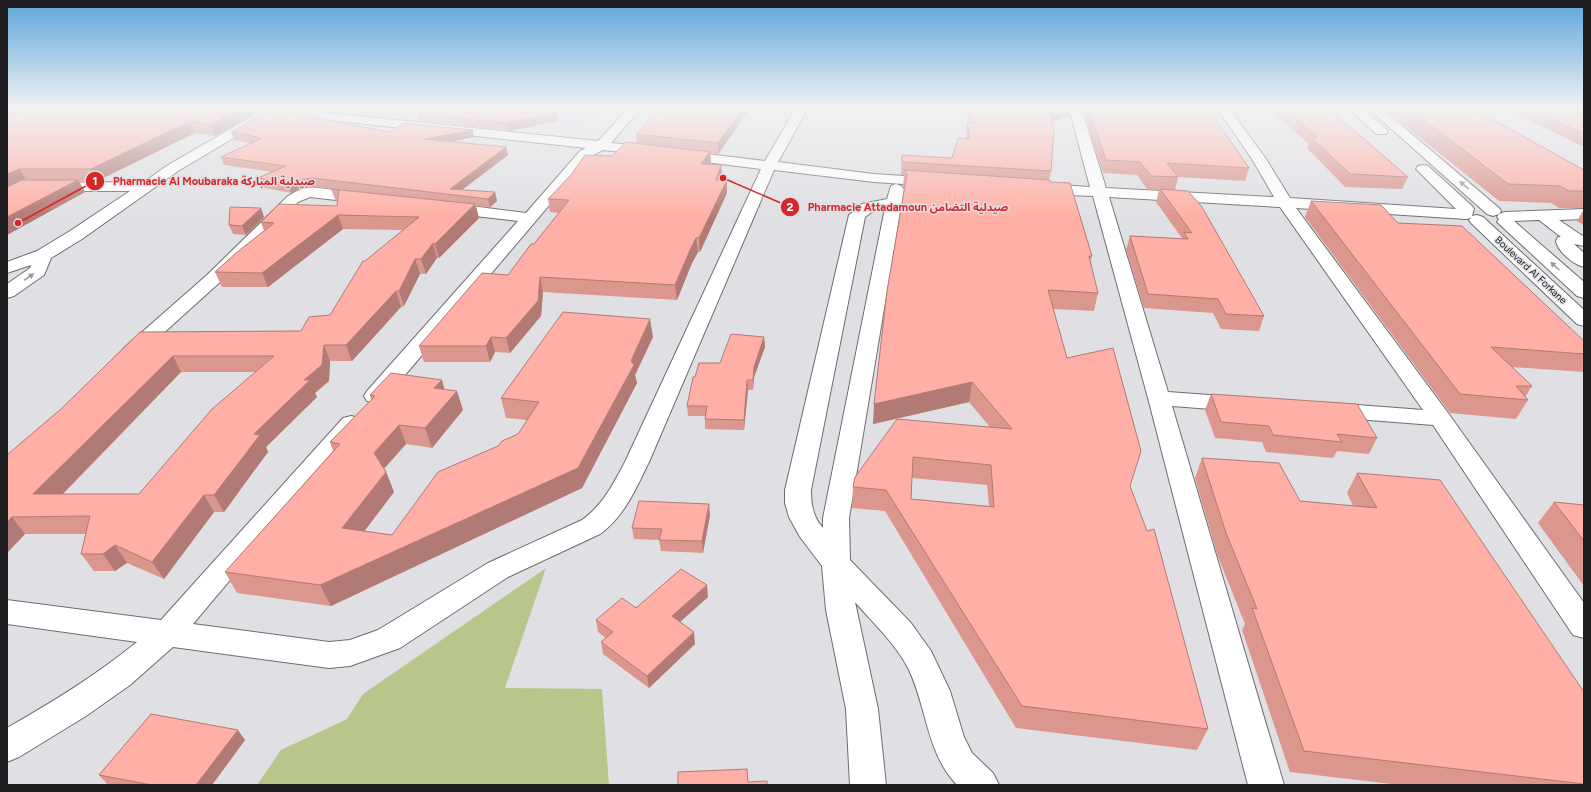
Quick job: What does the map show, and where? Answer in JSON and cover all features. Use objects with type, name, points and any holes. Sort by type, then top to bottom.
[{"type":"street","points":[[7,268],[43,255],[76,235],[173,168],[213,145]]},
{"type":"street","points":[[7,746],[75,706],[119,675],[167,634],[530,218],[590,145]]},
{"type":"street","points":[[599,145],[769,166],[896,191]]},
{"type":"street","points":[[7,612],[329,655],[350,653],[389,639],[498,570],[591,527],[609,513],[616,503],[636,462],[769,166],[781,145]]},
{"type":"street","points":[[1085,145],[1159,398],[1266,785]]},
{"type":"street","points":[[1249,145],[1285,203],[1440,418],[1584,626]]},
{"type":"street","name":"Boulevard Al Forkane","points":[[1417,145],[1501,216],[1584,292]]},
{"type":"street","name":"Boulevard Al Forkane","points":[[1414,161],[1584,320]]},
{"type":"street","points":[[944,183],[896,191],[868,207],[858,215],[798,490],[798,503],[802,517],[809,530],[836,563],[900,632],[920,660],[934,691],[948,741],[960,764],[981,785]]},
{"type":"street","points":[[7,186],[148,186]]},
{"type":"street","points":[[7,196],[27,187]]},
{"type":"street","points":[[1029,189],[1368,207],[1470,214],[1477,208],[1501,216],[1584,214]]},
{"type":"street","points":[[868,785],[862,709],[841,610],[836,563],[836,518],[896,191]]},
{"type":"street","points":[[117,365],[213,279],[293,199],[299,195],[304,193],[315,193],[377,200]]},
{"type":"street","points":[[430,206],[530,218]]},
{"type":"street","points":[[1542,215],[1580,240]]},
{"type":"street","points":[[1580,240],[1564,241],[1565,245],[1584,262]]},
{"type":"street","points":[[7,256],[43,255]]},
{"type":"street","points":[[7,292],[38,271],[43,255]]},
{"type":"street","points":[[1159,398],[1260,405]]},
{"type":"street","points":[[1307,408],[1440,418]]},
{"type":"green space","points":[[546,568],[505,688],[602,689],[609,785],[257,785],[281,750],[347,719],[363,694]]},
{"type":"building","points":[[7,145],[141,145],[91,169],[20,169],[7,174]]},
{"type":"building","points":[[247,145],[485,145],[506,147],[450,189],[495,192],[488,199],[312,178],[288,184],[258,178],[286,166],[221,157]]},
{"type":"building","points":[[623,145],[651,145],[710,152],[701,164],[721,165],[716,180],[727,180],[699,238],[696,238],[691,248],[675,285],[540,277],[538,301],[506,338],[491,337],[486,346],[419,346],[482,273],[508,275],[531,244],[534,244],[569,200],[548,199],[571,175],[585,155],[612,156]]},
{"type":"building","points":[[956,145],[1053,145],[1051,171],[902,162],[902,155],[952,158]]},
{"type":"building","points":[[1101,145],[1233,145],[1249,168],[1167,163],[1178,177],[1151,176],[1140,162],[1106,160]]},
{"type":"building","points":[[1319,145],[1371,145],[1408,177],[1350,174]]},
{"type":"building","points":[[1457,145],[1539,145],[1584,170],[1584,191],[1569,191],[1560,186],[1508,184]]},
{"type":"building","points":[[904,170],[1050,180],[1050,182],[1070,183],[1092,256],[1089,256],[1098,293],[1048,290],[1067,358],[1113,348],[1141,451],[1130,486],[1147,531],[1154,529],[1208,729],[1022,706],[886,490],[853,487],[855,477],[897,419],[1012,429],[972,382],[874,404],[887,291],[907,174]],"holes":[[[913,457],[991,465],[994,507],[911,499]]]},
{"type":"building","points":[[22,180],[78,180],[7,217],[7,187]]},
{"type":"building","points":[[331,189],[475,204],[435,244],[433,243],[421,259],[415,259],[399,291],[396,291],[346,345],[324,345],[322,365],[304,380],[310,380],[254,434],[260,435],[214,495],[204,495],[152,562],[115,545],[103,554],[81,554],[90,516],[12,517],[7,522],[7,455],[61,409],[140,332],[301,331],[309,317],[330,315],[363,261],[365,261],[419,217],[338,215],[262,273],[215,272],[274,223],[261,222],[279,204],[337,206],[339,190]],"holes":[[[173,356],[274,356],[212,409],[139,494],[33,494]]]},
{"type":"building","points":[[1160,189],[1188,191],[1202,207],[1264,316],[1226,314],[1218,299],[1148,294],[1130,236],[1188,239],[1184,232],[1192,233]]},
{"type":"building","points":[[1311,201],[1381,205],[1398,223],[1462,226],[1584,341],[1584,354],[1491,347],[1532,386],[1516,386],[1528,400],[1460,394]]},
{"type":"building","points":[[230,207],[261,208],[242,226],[229,225]]},
{"type":"building","points":[[563,312],[650,319],[631,361],[634,365],[578,468],[320,585],[225,572],[340,444],[330,442],[375,396],[370,395],[391,373],[442,380],[434,388],[457,391],[425,428],[399,425],[374,453],[386,472],[342,528],[392,535],[438,472],[498,446],[502,441],[518,434],[539,402],[501,398]]},
{"type":"building","points":[[731,334],[764,337],[754,367],[753,380],[747,380],[744,420],[705,419],[707,406],[687,406],[693,377],[695,377],[699,363],[720,363]]},
{"type":"building","points":[[1211,394],[1357,404],[1377,438],[1337,434],[1342,442],[1273,435],[1269,426],[1221,422]]},
{"type":"building","points":[[1202,458],[1279,463],[1300,501],[1377,508],[1357,473],[1440,480],[1584,692],[1584,784],[1304,751],[1252,608],[1257,609],[1226,533]]},
{"type":"building","points":[[639,501],[709,504],[702,541],[659,540],[662,529],[632,528]]},
{"type":"building","points":[[1554,502],[1584,505],[1584,541]]},
{"type":"building","points":[[681,569],[707,585],[672,616],[694,632],[647,676],[601,642],[613,632],[596,620],[622,598],[636,608]]},
{"type":"building","points":[[151,714],[238,730],[196,785],[152,785],[99,775]]},
{"type":"building","points":[[747,769],[748,782],[767,781],[767,785],[678,785],[678,772]]},
{"type":"place","name":"Pharmacie Attadamoun صيدلية التضامن","points":[[723,178]]},
{"type":"place","name":"Pharmacie Al Moubaraka صيدلية المباركة","points":[[18,223]]}]
